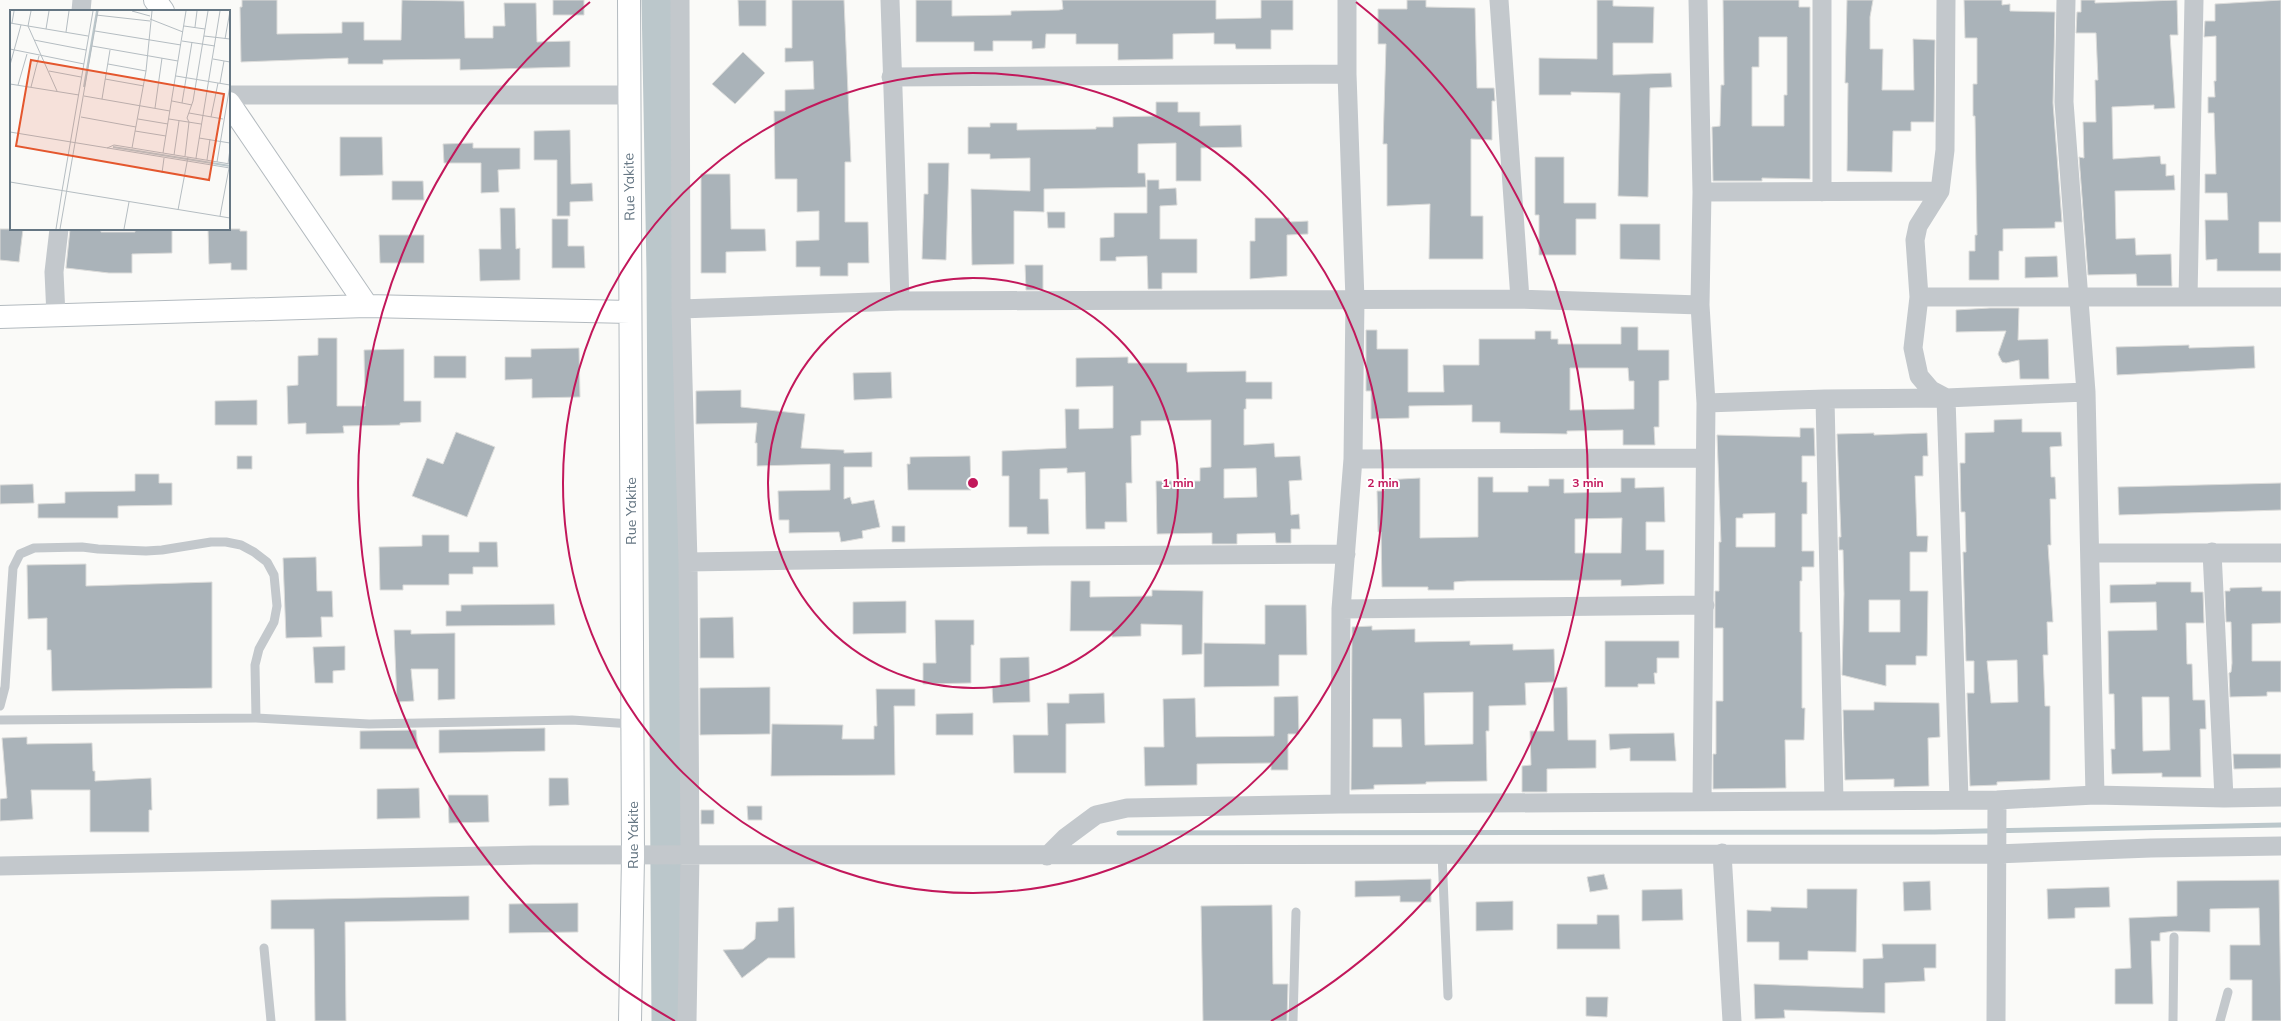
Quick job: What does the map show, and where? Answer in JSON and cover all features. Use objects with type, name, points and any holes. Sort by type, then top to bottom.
[{"type":"main road","points":[[155,0],[162,10]]},
{"type":"main road","name":"Rue Yakite","points":[[629,0],[628,94],[633,857],[630,1021]]},
{"type":"main road","points":[[230,104],[366,306]]},
{"type":"main road","points":[[0,317],[366,306],[630,312]]},
{"type":"street","points":[[680,0],[681,309],[688,562],[690,856],[687,1021]]},
{"type":"street","points":[[890,0],[900,301]]},
{"type":"street","points":[[1340,804],[1341,609],[1353,459],[1355,300],[1347,74],[1347,0]]},
{"type":"street","points":[[1499,0],[1520,299]]},
{"type":"street","points":[[1698,0],[1702,192],[1700,305],[1706,403],[1704,458],[1705,605],[1702,801]]},
{"type":"street","points":[[1822,0],[1822,192]]},
{"type":"street","points":[[1946,0],[1945,150],[1940,191],[1918,226],[1915,240],[1920,297],[1913,348],[1919,376],[1931,390],[1946,398]]},
{"type":"street","points":[[2066,0],[2064,102],[2080,297],[2086,392],[2091,553],[2095,794]]},
{"type":"street","points":[[2188,297],[2194,0]]},
{"type":"street","points":[[892,76],[1347,74]]},
{"type":"street","points":[[230,95],[628,94]]},
{"type":"street","points":[[1702,192],[1940,191]]},
{"type":"street","points":[[56,316],[54,272],[58,230]]},
{"type":"street","points":[[1920,297],[2281,297]]},
{"type":"street","points":[[681,309],[900,301],[1520,299],[1700,305]]},
{"type":"street","points":[[1706,403],[1826,399],[1946,398],[2086,392]]},
{"type":"street","points":[[1946,398],[1959,799]]},
{"type":"street","points":[[1826,399],[1834,801]]},
{"type":"street","points":[[1353,459],[1704,458]]},
{"type":"street","points":[[2212,552],[2224,798]]},
{"type":"street","points":[[2091,553],[2281,553]]},
{"type":"street","points":[[688,562],[1044,556],[1346,554]]},
{"type":"street","points":[[1341,609],[1705,605]]},
{"type":"street","points":[[1047,856],[1065,838],[1096,815],[1127,808],[1340,804],[1959,799],[1997,800],[2095,794],[2224,798],[2281,797]]},
{"type":"street","points":[[1996,1021],[1997,800]]},
{"type":"street","points":[[0,866],[533,855],[633,857],[1722,853],[1996,854],[2151,848],[2281,846]]},
{"type":"street","points":[[1722,853],[1732,1021]]},
{"type":"lane","points":[[0,706],[5,687],[13,568],[20,554],[34,548],[82,547],[146,551],[162,550],[211,542],[226,542],[241,545],[267,562],[274,575],[277,606],[274,622],[259,649],[255,665],[256,718]]},
{"type":"lane","points":[[0,720],[256,718],[369,724],[572,720],[632,724]]},
{"type":"lane","points":[[1442,854],[1448,996]]},
{"type":"lane","points":[[1293,1021],[1296,912]]},
{"type":"lane","points":[[2173,1021],[2174,937]]},
{"type":"lane","points":[[264,948],[271,1021]]},
{"type":"lane","points":[[2220,1021],[2228,992]]},
{"type":"building","points":[[242,0],[277,0],[277,34],[342,33],[342,22],[364,22],[364,40],[401,40],[402,0],[464,1],[465,38],[493,38],[493,26],[505,26],[504,3],[536,3],[537,42],[570,41],[570,67],[460,70],[460,59],[383,60],[383,64],[348,64],[348,58],[241,62],[240,7],[242,7]]},
{"type":"building","points":[[553,0],[584,0],[584,15],[553,15]]},
{"type":"building","points":[[738,0],[766,0],[766,26],[739,26]]},
{"type":"building","points":[[792,0],[844,0],[851,162],[845,162],[845,222],[868,222],[869,263],[848,263],[848,276],[820,276],[820,267],[796,267],[796,241],[819,240],[819,211],[797,212],[797,179],[775,179],[774,111],[785,111],[785,90],[814,89],[813,61],[785,62],[785,48],[792,48]]},
{"type":"building","points":[[916,0],[952,0],[952,16],[1011,15],[1011,11],[1059,10],[1063,9],[1062,0],[1216,0],[1216,19],[1261,18],[1261,0],[1293,0],[1293,30],[1271,30],[1271,49],[1236,49],[1235,44],[1214,44],[1214,33],[1173,34],[1173,59],[1118,60],[1118,44],[1076,44],[1076,34],[1046,34],[1045,48],[1032,49],[1032,41],[993,41],[993,51],[974,51],[974,42],[916,42]]},
{"type":"building","points":[[1407,0],[1426,0],[1426,7],[1475,8],[1477,88],[1494,88],[1495,101],[1492,101],[1492,140],[1471,139],[1471,216],[1483,216],[1483,259],[1429,259],[1430,204],[1387,206],[1387,144],[1383,144],[1386,44],[1378,44],[1378,9],[1407,9]]},
{"type":"building","points":[[1597,0],[1613,0],[1613,6],[1654,7],[1653,43],[1613,43],[1613,75],[1671,73],[1672,87],[1650,88],[1648,197],[1618,196],[1620,93],[1571,92],[1571,95],[1539,95],[1539,58],[1597,59]]},
{"type":"building","points":[[1723,0],[1799,0],[1799,7],[1810,7],[1810,179],[1762,178],[1762,181],[1713,181],[1712,127],[1720,126],[1721,85],[1724,85]],"holes":[[[1759,37],[1787,37],[1787,95],[1784,95],[1784,126],[1752,126],[1752,67],[1759,67]]]},
{"type":"building","points":[[1847,0],[1873,0],[1870,17],[1870,49],[1883,49],[1882,90],[1914,90],[1913,39],[1935,40],[1934,122],[1911,122],[1911,131],[1893,131],[1892,172],[1847,171],[1848,83],[1845,83]]},
{"type":"building","points":[[1964,0],[2002,0],[2002,5],[2010,4],[2010,11],[2055,12],[2053,103],[2062,222],[2055,222],[2055,228],[2003,229],[2003,251],[1999,251],[1999,280],[1969,280],[1969,251],[1975,251],[1975,235],[1977,235],[1973,84],[1977,84],[1977,38],[1965,38]]},
{"type":"building","points":[[2081,0],[2095,0],[2095,3],[2177,0],[2178,35],[2170,35],[2175,108],[2154,109],[2154,105],[2112,107],[2113,159],[2160,156],[2161,164],[2166,164],[2166,176],[2174,175],[2175,190],[2115,191],[2116,239],[2135,238],[2136,255],[2171,254],[2172,286],[2137,286],[2136,274],[2088,275],[2079,157],[2084,158],[2083,122],[2096,122],[2095,80],[2098,80],[2096,33],[2076,33],[2077,12],[2081,12]]},
{"type":"building","points":[[2281,0],[2281,222],[2259,222],[2259,253],[2281,253],[2281,271],[2217,271],[2217,259],[2206,260],[2205,220],[2228,220],[2227,193],[2205,193],[2205,174],[2216,174],[2214,113],[2208,113],[2208,97],[2215,97],[2214,81],[2216,81],[2216,36],[2204,37],[2205,21],[2215,21],[2215,4]]},
{"type":"building","points":[[743,52],[765,73],[735,104],[712,84]]},
{"type":"building","points":[[1156,102],[1178,102],[1178,112],[1200,112],[1200,126],[1241,125],[1242,147],[1201,148],[1201,181],[1176,181],[1176,143],[1138,144],[1138,173],[1145,173],[1146,187],[1044,189],[1044,212],[1014,211],[1014,264],[972,265],[971,189],[1030,191],[1030,158],[990,159],[990,154],[968,154],[968,127],[990,127],[990,123],[1017,123],[1017,130],[1096,129],[1096,127],[1113,127],[1113,117],[1156,116]]},
{"type":"building","points":[[570,130],[571,184],[592,183],[593,201],[570,202],[570,216],[557,216],[557,160],[534,160],[534,131]]},
{"type":"building","points":[[340,137],[382,137],[383,175],[340,176]]},
{"type":"building","points":[[473,143],[473,148],[520,148],[520,169],[498,170],[499,192],[481,193],[481,163],[444,163],[443,144]]},
{"type":"building","points":[[1535,157],[1564,157],[1564,203],[1596,203],[1596,219],[1576,219],[1576,255],[1539,255],[1539,215],[1535,215]]},
{"type":"building","points":[[928,163],[949,163],[946,260],[922,259],[924,194],[928,194]]},
{"type":"building","points":[[701,174],[730,174],[731,229],[765,229],[766,251],[726,252],[726,273],[701,273]]},
{"type":"building","points":[[1147,180],[1159,180],[1159,189],[1176,188],[1177,205],[1160,206],[1160,239],[1197,239],[1197,273],[1162,273],[1162,289],[1148,289],[1147,256],[1116,257],[1116,261],[1100,261],[1100,238],[1114,237],[1114,213],[1147,213]]},
{"type":"building","points":[[392,181],[423,181],[424,200],[392,200]]},
{"type":"building","points":[[500,208],[515,208],[516,249],[520,248],[520,280],[480,281],[479,249],[501,249]]},
{"type":"building","points":[[1047,212],[1065,212],[1065,228],[1048,228]]},
{"type":"building","points":[[1255,218],[1289,218],[1289,222],[1308,221],[1308,234],[1287,235],[1287,276],[1250,279],[1250,241],[1255,241]]},
{"type":"building","points":[[552,219],[568,219],[568,246],[584,246],[585,268],[552,268]]},
{"type":"building","points":[[1620,224],[1660,224],[1660,260],[1620,259]]},
{"type":"building","points":[[0,229],[23,230],[19,262],[0,260]]},
{"type":"building","points":[[240,229],[240,231],[247,231],[247,270],[231,270],[231,263],[209,264],[208,230]]},
{"type":"building","points":[[70,230],[135,232],[135,230],[172,230],[172,253],[132,254],[132,273],[109,273],[66,268]]},
{"type":"building","points":[[379,235],[424,235],[424,263],[380,263]]},
{"type":"building","points":[[2057,256],[2058,277],[2025,278],[2025,257]]},
{"type":"building","points":[[1025,265],[1043,265],[1043,290],[1026,290]]},
{"type":"building","points":[[2019,308],[2018,340],[2048,339],[2049,379],[2020,379],[2019,360],[2006,363],[2002,362],[1998,354],[2006,331],[1956,332],[1956,310]]},
{"type":"building","points":[[1621,327],[1638,327],[1638,350],[1669,350],[1669,380],[1659,381],[1659,427],[1654,427],[1655,445],[1623,445],[1623,430],[1567,431],[1567,434],[1500,433],[1500,422],[1472,422],[1472,405],[1409,406],[1409,418],[1371,419],[1371,391],[1366,391],[1366,330],[1377,330],[1377,349],[1408,349],[1408,392],[1444,392],[1443,365],[1479,365],[1479,339],[1535,339],[1535,331],[1551,331],[1551,339],[1558,339],[1558,344],[1621,344]],"holes":[[[1570,368],[1628,368],[1629,381],[1634,381],[1634,409],[1570,410]]]},
{"type":"building","points":[[318,338],[337,338],[337,406],[365,406],[364,350],[404,349],[404,401],[421,401],[421,422],[400,423],[400,425],[343,426],[344,433],[306,434],[306,423],[288,424],[287,386],[298,385],[298,356],[318,355]]},
{"type":"building","points":[[2189,345],[2189,348],[2254,346],[2255,368],[2117,375],[2116,347]]},
{"type":"building","points":[[579,348],[580,397],[532,398],[532,379],[505,380],[505,357],[531,357],[531,349]]},
{"type":"building","points":[[434,356],[466,356],[466,378],[434,378]]},
{"type":"building","points":[[1128,357],[1128,363],[1187,363],[1187,372],[1246,371],[1246,382],[1272,382],[1272,399],[1246,399],[1246,409],[1244,409],[1244,445],[1274,443],[1275,457],[1300,456],[1302,480],[1289,481],[1291,515],[1299,514],[1300,529],[1291,529],[1291,543],[1276,543],[1275,533],[1237,534],[1237,544],[1212,544],[1212,533],[1157,534],[1156,481],[1200,481],[1200,468],[1211,467],[1211,420],[1141,421],[1141,435],[1131,436],[1132,483],[1126,483],[1127,522],[1105,522],[1105,529],[1086,529],[1085,472],[1067,473],[1067,468],[1040,469],[1040,499],[1048,499],[1049,534],[1027,534],[1027,527],[1009,527],[1009,476],[1002,476],[1002,451],[1066,448],[1065,409],[1079,409],[1079,429],[1113,428],[1113,386],[1076,387],[1076,358]],"holes":[[[1256,468],[1257,497],[1224,498],[1224,469]]]},
{"type":"building","points":[[891,372],[892,398],[854,400],[853,373]]},
{"type":"building","points":[[741,390],[741,407],[805,414],[801,448],[844,450],[844,453],[872,452],[872,467],[844,467],[844,499],[850,497],[852,504],[874,500],[880,527],[862,531],[863,538],[841,542],[839,532],[789,533],[789,520],[779,520],[778,491],[830,490],[830,464],[757,466],[757,443],[755,443],[757,423],[696,424],[696,391]]},
{"type":"building","points":[[257,400],[257,425],[215,425],[215,401]]},
{"type":"building","points":[[2022,419],[2022,432],[2061,432],[2062,446],[2050,447],[2051,477],[2055,477],[2056,499],[2050,499],[2051,545],[2048,545],[2053,622],[2047,622],[2048,655],[2043,655],[2045,706],[2050,706],[2050,780],[1997,782],[1997,785],[1970,786],[1967,693],[1974,693],[1974,661],[1966,661],[1963,552],[1966,552],[1965,512],[1961,512],[1960,463],[1965,463],[1965,433],[1994,432],[1994,420]],"holes":[[[2017,660],[2018,702],[1991,703],[1987,661]]]},
{"type":"building","points":[[1800,428],[1814,428],[1815,456],[1802,456],[1802,482],[1807,482],[1807,514],[1802,514],[1802,551],[1814,551],[1814,567],[1802,567],[1802,581],[1800,581],[1802,708],[1805,708],[1804,740],[1785,740],[1786,788],[1713,789],[1713,754],[1716,754],[1716,701],[1723,701],[1723,628],[1715,628],[1715,591],[1719,591],[1719,542],[1721,542],[1717,435],[1800,437]],"holes":[[[1775,513],[1775,547],[1736,547],[1736,518],[1743,518],[1743,514]]]},
{"type":"building","points":[[456,432],[495,447],[467,517],[412,496],[427,458],[443,464]]},
{"type":"building","points":[[1874,433],[1874,435],[1927,433],[1928,456],[1923,456],[1923,476],[1915,476],[1917,536],[1928,536],[1927,552],[1910,552],[1910,591],[1928,591],[1927,656],[1916,656],[1916,665],[1886,665],[1886,686],[1842,675],[1844,594],[1843,550],[1839,550],[1839,537],[1841,537],[1837,434]],"holes":[[[1869,600],[1900,600],[1900,632],[1869,632]]]},
{"type":"building","points":[[237,456],[252,456],[252,469],[237,469]]},
{"type":"building","points":[[970,456],[971,490],[908,490],[907,464],[910,464],[910,457]]},
{"type":"building","points":[[135,474],[159,474],[159,483],[172,483],[172,505],[118,506],[118,518],[38,518],[38,504],[65,503],[65,492],[135,491]]},
{"type":"building","points":[[1478,477],[1493,477],[1493,492],[1528,492],[1528,486],[1549,486],[1549,479],[1564,479],[1564,493],[1621,492],[1621,478],[1635,478],[1635,488],[1664,487],[1665,522],[1646,522],[1646,550],[1664,550],[1664,584],[1621,586],[1621,580],[1467,581],[1454,582],[1454,590],[1428,590],[1428,587],[1382,587],[1381,532],[1378,532],[1377,491],[1384,491],[1384,480],[1420,478],[1420,538],[1478,537]],"holes":[[[1622,518],[1621,553],[1575,553],[1575,519]]]},
{"type":"building","points":[[2281,483],[2281,510],[2119,515],[2118,487]]},
{"type":"building","points":[[33,484],[34,503],[0,504],[0,485]]},
{"type":"building","points":[[892,526],[905,526],[905,542],[892,542]]},
{"type":"building","points":[[422,535],[449,535],[449,552],[479,552],[479,542],[497,542],[498,567],[473,567],[473,574],[449,574],[449,585],[403,585],[403,590],[380,590],[379,547],[422,546]]},
{"type":"building","points":[[316,557],[317,591],[332,591],[333,617],[321,617],[322,637],[286,638],[283,558]]},
{"type":"building","points":[[86,564],[86,586],[212,582],[212,688],[52,691],[51,650],[47,650],[47,618],[28,619],[27,565]]},
{"type":"building","points":[[1071,581],[1090,581],[1090,597],[1152,596],[1152,590],[1203,591],[1202,654],[1182,655],[1182,625],[1141,624],[1141,636],[1112,637],[1112,631],[1070,631]]},
{"type":"building","points":[[2156,582],[2191,582],[2191,592],[2203,592],[2204,623],[2186,623],[2187,664],[2192,664],[2193,700],[2205,700],[2206,729],[2200,729],[2201,777],[2162,777],[2162,773],[2112,774],[2111,749],[2115,749],[2114,694],[2109,694],[2108,631],[2157,630],[2156,602],[2110,603],[2110,585],[2156,584]],"holes":[[[2142,697],[2169,697],[2170,750],[2143,751]]]},
{"type":"building","points":[[2262,587],[2262,591],[2281,591],[2281,623],[2252,624],[2252,661],[2281,661],[2281,692],[2267,692],[2267,696],[2230,697],[2229,673],[2231,672],[2232,663],[2231,622],[2226,622],[2225,591],[2230,591],[2230,588]]},
{"type":"building","points":[[906,601],[906,633],[853,634],[853,602]]},
{"type":"building","points":[[554,604],[555,625],[446,626],[446,611],[461,611],[461,605]]},
{"type":"building","points":[[1265,605],[1306,605],[1307,655],[1279,655],[1279,686],[1204,687],[1204,643],[1265,644]]},
{"type":"building","points":[[733,617],[734,658],[700,658],[700,618]]},
{"type":"building","points":[[935,620],[974,620],[974,645],[971,645],[971,683],[923,684],[923,663],[936,663]]},
{"type":"building","points":[[1372,626],[1372,630],[1415,629],[1415,642],[1470,641],[1470,645],[1513,644],[1513,650],[1554,649],[1555,682],[1525,683],[1526,705],[1489,706],[1489,731],[1486,731],[1487,781],[1374,785],[1374,789],[1351,790],[1352,627]],"holes":[[[1473,692],[1473,744],[1425,745],[1424,693]],[[1373,719],[1401,719],[1402,747],[1373,747]]]},
{"type":"building","points":[[394,630],[411,630],[411,634],[455,633],[455,699],[438,700],[438,669],[411,669],[414,701],[397,702]]},
{"type":"building","points":[[1605,641],[1679,641],[1679,658],[1657,658],[1657,673],[1654,673],[1655,684],[1638,684],[1638,687],[1605,687]]},
{"type":"building","points":[[345,646],[345,670],[333,671],[333,683],[315,683],[313,647]]},
{"type":"building","points":[[1029,657],[1030,702],[993,703],[992,686],[1000,686],[1000,658]]},
{"type":"building","points":[[770,687],[770,734],[700,735],[700,688]]},
{"type":"building","points":[[1567,687],[1568,740],[1596,740],[1596,768],[1547,769],[1547,792],[1522,792],[1522,766],[1531,765],[1530,731],[1554,731],[1553,688]]},
{"type":"building","points":[[876,689],[915,689],[915,706],[894,706],[895,775],[771,776],[772,724],[843,725],[842,739],[874,739],[874,726],[877,726]]},
{"type":"building","points":[[1104,693],[1105,723],[1066,724],[1066,773],[1014,773],[1013,735],[1048,735],[1047,703],[1069,703],[1069,694]]},
{"type":"building","points":[[1298,696],[1299,734],[1288,734],[1288,770],[1271,770],[1271,763],[1197,764],[1197,785],[1145,786],[1144,747],[1164,747],[1163,699],[1195,698],[1196,737],[1274,736],[1274,697]]},
{"type":"building","points":[[1874,702],[1939,703],[1940,737],[1928,738],[1929,786],[1894,787],[1894,779],[1845,780],[1843,710],[1874,710]]},
{"type":"building","points":[[973,713],[973,735],[936,735],[936,714]]},
{"type":"building","points":[[545,728],[545,751],[439,753],[439,730]]},
{"type":"building","points":[[416,730],[418,749],[360,749],[360,731]]},
{"type":"building","points":[[1674,733],[1676,761],[1630,761],[1630,748],[1610,750],[1609,734]]},
{"type":"building","points":[[27,737],[27,744],[92,743],[93,771],[95,771],[95,781],[151,778],[152,810],[149,810],[149,832],[90,832],[90,790],[31,790],[33,819],[0,821],[0,799],[7,798],[2,738]]},
{"type":"building","points":[[2233,754],[2281,754],[2281,768],[2234,769]]},
{"type":"building","points":[[549,778],[568,778],[569,805],[549,806]]},
{"type":"building","points":[[419,788],[420,818],[377,819],[377,789]]},
{"type":"building","points":[[448,795],[488,795],[489,822],[449,823]]},
{"type":"building","points":[[747,806],[762,806],[762,820],[748,820]]},
{"type":"building","points":[[701,810],[714,810],[714,824],[701,824]]},
{"type":"building","points":[[1604,874],[1608,889],[1590,892],[1587,877]]},
{"type":"building","points":[[1431,879],[1431,902],[1400,902],[1400,896],[1355,897],[1355,881]]},
{"type":"building","points":[[2279,880],[2281,1021],[2252,1021],[2252,980],[2230,980],[2230,945],[2260,945],[2259,908],[2210,909],[2210,932],[2174,931],[2160,933],[2160,941],[2151,941],[2153,1004],[2115,1004],[2115,969],[2131,968],[2129,918],[2177,916],[2177,881]]},
{"type":"building","points":[[1930,881],[1931,910],[1904,911],[1903,882]]},
{"type":"building","points":[[2109,887],[2110,907],[2075,908],[2075,918],[2048,919],[2047,889]]},
{"type":"building","points":[[1682,889],[1683,920],[1642,921],[1642,890]]},
{"type":"building","points":[[1807,889],[1857,889],[1856,952],[1808,951],[1808,960],[1779,960],[1779,942],[1747,942],[1747,910],[1771,911],[1771,907],[1807,908]]},
{"type":"building","points":[[469,896],[469,920],[345,922],[346,1021],[315,1021],[314,929],[271,929],[271,900]]},
{"type":"building","points":[[1513,901],[1513,930],[1476,931],[1476,902]]},
{"type":"building","points":[[578,903],[578,932],[509,933],[509,904]]},
{"type":"building","points":[[1272,905],[1273,984],[1288,984],[1287,1021],[1203,1021],[1201,906]]},
{"type":"building","points":[[794,907],[795,958],[768,958],[742,978],[723,950],[743,949],[755,939],[756,922],[778,921],[778,908]]},
{"type":"building","points":[[1597,915],[1619,915],[1620,949],[1557,949],[1557,924],[1597,924]]},
{"type":"building","points":[[1882,944],[1936,944],[1936,968],[1924,968],[1925,981],[1885,983],[1885,1013],[1784,1010],[1785,1018],[1755,1019],[1754,984],[1863,988],[1863,959],[1883,958]]},
{"type":"building","points":[[1586,997],[1608,997],[1607,1017],[1586,1016]]},
{"type":"waterway","points":[[657,0],[662,272],[667,1021]]},
{"type":"waterway","points":[[1119,833],[1934,832],[2281,825]]}]
